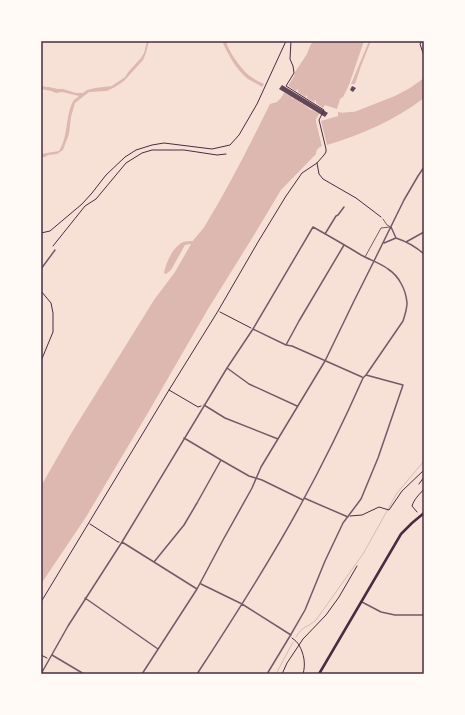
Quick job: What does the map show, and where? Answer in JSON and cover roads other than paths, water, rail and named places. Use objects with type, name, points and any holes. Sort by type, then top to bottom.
[{"type":"main road","points":[[319,674],[401,534],[424,514]]},
{"type":"street","points":[[142,674],[198,589],[252,488],[261,467],[325,361],[404,200],[424,167]]},
{"type":"street","points":[[325,234],[336,216],[344,207]]},
{"type":"street","points":[[41,674],[54,649],[85,598],[122,542],[204,405],[253,329],[313,227],[393,272],[403,287],[407,303],[403,321],[363,378],[348,413],[304,499],[242,604],[197,674]]},
{"type":"street","points":[[391,227],[396,238],[414,246],[424,254]]},
{"type":"street","points":[[406,242],[424,232]]},
{"type":"street","points":[[383,244],[396,238]]},
{"type":"street","points":[[286,345],[298,321],[344,245]]},
{"type":"street","points":[[41,270],[55,250]]},
{"type":"street","points":[[253,329],[363,378]]},
{"type":"street","points":[[227,368],[249,384],[297,407]]},
{"type":"street","points":[[267,674],[291,636],[310,600],[325,560],[343,523],[361,498],[378,458],[403,385],[366,375]]},
{"type":"street","points":[[204,405],[225,418],[278,439]]},
{"type":"street","points":[[184,438],[249,476],[262,480],[348,517]]},
{"type":"street","points":[[154,562],[184,525],[221,460]]},
{"type":"street","points":[[122,542],[198,589]]},
{"type":"street","points":[[200,584],[242,604],[291,636]]},
{"type":"street","points":[[85,598],[158,649]]},
{"type":"street","points":[[362,602],[381,612],[395,615],[424,615]]},
{"type":"street","points":[[52,655],[84,674]]},
{"type":"lane","points":[[383,219],[387,225],[391,227]]},
{"type":"lane","points":[[365,257],[381,228],[391,227]]},
{"type":"waterway","points":[[296,637],[298,633],[316,620],[363,554],[397,493],[424,461]]},
{"type":"waterway","points":[[276,674],[293,642]]}]
